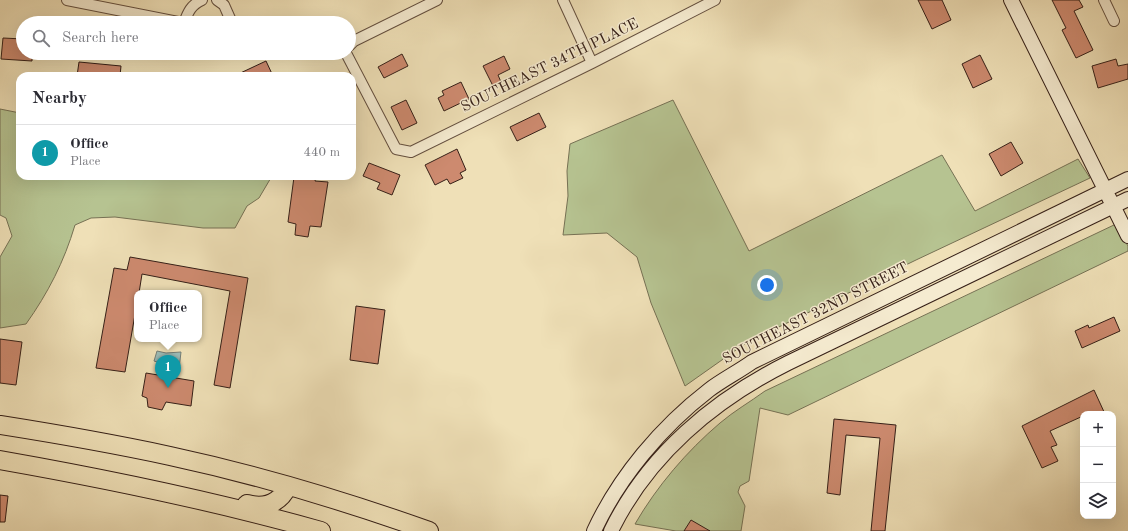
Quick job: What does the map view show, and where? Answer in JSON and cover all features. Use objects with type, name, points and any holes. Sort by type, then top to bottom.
[{"type":"highway","points":[[0,425],[172,456],[288,486],[429,531]]},
{"type":"highway","points":[[0,460],[191,497],[321,531]]},
{"type":"highway","points":[[191,497],[219,497],[251,505],[267,505],[277,501],[284,494],[288,486]]},
{"type":"main road","points":[[1011,0],[1128,236]]},
{"type":"main road","name":"SOUTHEAST 32ND STREET","points":[[594,531],[606,505],[650,446],[676,419],[709,390],[752,362],[1128,179]]},
{"type":"main road","name":"SOUTHEAST 32ND STREET","points":[[612,531],[646,474],[674,442],[726,399],[764,375],[788,363],[1128,199]]},
{"type":"street","points":[[66,0],[147,16]]},
{"type":"street","points":[[186,16],[195,3],[202,0]]},
{"type":"street","points":[[217,0],[226,9],[229,16]]},
{"type":"street","points":[[356,40],[437,0]]},
{"type":"street","points":[[563,0],[592,63]]},
{"type":"street","name":"SOUTHEAST 34TH PLACE","points":[[356,72],[396,149],[411,152],[592,63],[715,0]]},
{"type":"street","points":[[1104,0],[1114,22]]},
{"type":"street","name":"SOUTHEAST 34TH PLACE","points":[[350,60],[356,72]]},
{"type":"green space","points":[[673,100],[749,251],[942,155],[975,211],[1078,159],[1090,178],[916,260],[746,343],[685,386],[651,303],[637,257],[607,233],[563,235],[568,196],[567,171],[570,144]]},
{"type":"green space","points":[[0,109],[16,112],[16,180],[270,180],[259,198],[247,206],[235,228],[203,228],[115,217],[91,218],[75,225],[66,252],[55,277],[26,324],[0,328],[0,257],[12,236],[6,218],[0,215]]},
{"type":"green space","points":[[1116,224],[1128,246],[1128,251],[788,415],[760,408],[749,481],[740,486],[738,492],[745,506],[741,531],[676,531],[635,524],[653,496],[684,457],[725,419],[765,391]]},
{"type":"water","points":[[157,351],[166,353],[181,352],[179,369],[154,361]]},
{"type":"building","points":[[918,0],[942,0],[951,20],[932,29]]},
{"type":"building","points":[[1052,0],[1079,0],[1083,7],[1074,11],[1093,50],[1076,58],[1062,30],[1066,28]]},
{"type":"building","points":[[3,38],[16,39],[16,60],[1,59]]},
{"type":"building","points":[[402,54],[408,66],[384,78],[378,67]]},
{"type":"building","points":[[980,55],[992,79],[973,88],[962,64]]},
{"type":"building","points":[[504,56],[510,69],[498,75],[501,82],[493,86],[483,66]]},
{"type":"building","points":[[1116,59],[1118,66],[1128,64],[1128,79],[1098,88],[1092,66]]},
{"type":"building","points":[[266,61],[271,72],[243,72]]},
{"type":"building","points":[[79,62],[121,66],[120,72],[78,72]]},
{"type":"building","points":[[461,82],[469,99],[444,111],[438,98],[444,95],[442,91]]},
{"type":"building","points":[[406,100],[417,123],[402,130],[391,107]]},
{"type":"building","points":[[539,113],[546,127],[517,141],[510,127]]},
{"type":"building","points":[[1011,142],[1023,163],[1001,176],[989,154]]},
{"type":"building","points":[[457,149],[466,170],[460,173],[463,178],[450,184],[447,179],[435,185],[425,165]]},
{"type":"building","points":[[369,163],[400,175],[392,195],[377,189],[380,183],[363,176]]},
{"type":"building","points":[[294,180],[315,180],[328,182],[321,227],[310,226],[308,237],[295,235],[296,224],[288,222]]},
{"type":"building","points":[[130,257],[248,278],[230,388],[214,385],[230,291],[142,274],[139,290],[134,290],[134,320],[125,372],[96,368],[114,268],[127,270]]},
{"type":"building","points":[[356,306],[385,310],[378,364],[350,360]]},
{"type":"building","points":[[1114,317],[1120,331],[1082,348],[1075,331],[1088,325],[1089,328]]},
{"type":"building","points":[[0,339],[22,342],[16,385],[0,383]]},
{"type":"building","points":[[146,373],[194,381],[191,406],[166,402],[162,410],[148,407],[147,398],[142,396]]},
{"type":"building","points":[[1094,390],[1104,411],[1080,411],[1080,417],[1050,431],[1057,445],[1051,447],[1058,461],[1042,468],[1022,426]]},
{"type":"building","points":[[834,419],[896,425],[885,531],[871,531],[880,438],[846,435],[840,495],[827,493]]},
{"type":"building","points":[[0,495],[8,496],[5,522],[0,522]]},
{"type":"building","points":[[691,520],[710,531],[684,531]]},
{"type":"place","name":"Office","points":[[168,388]]}]
